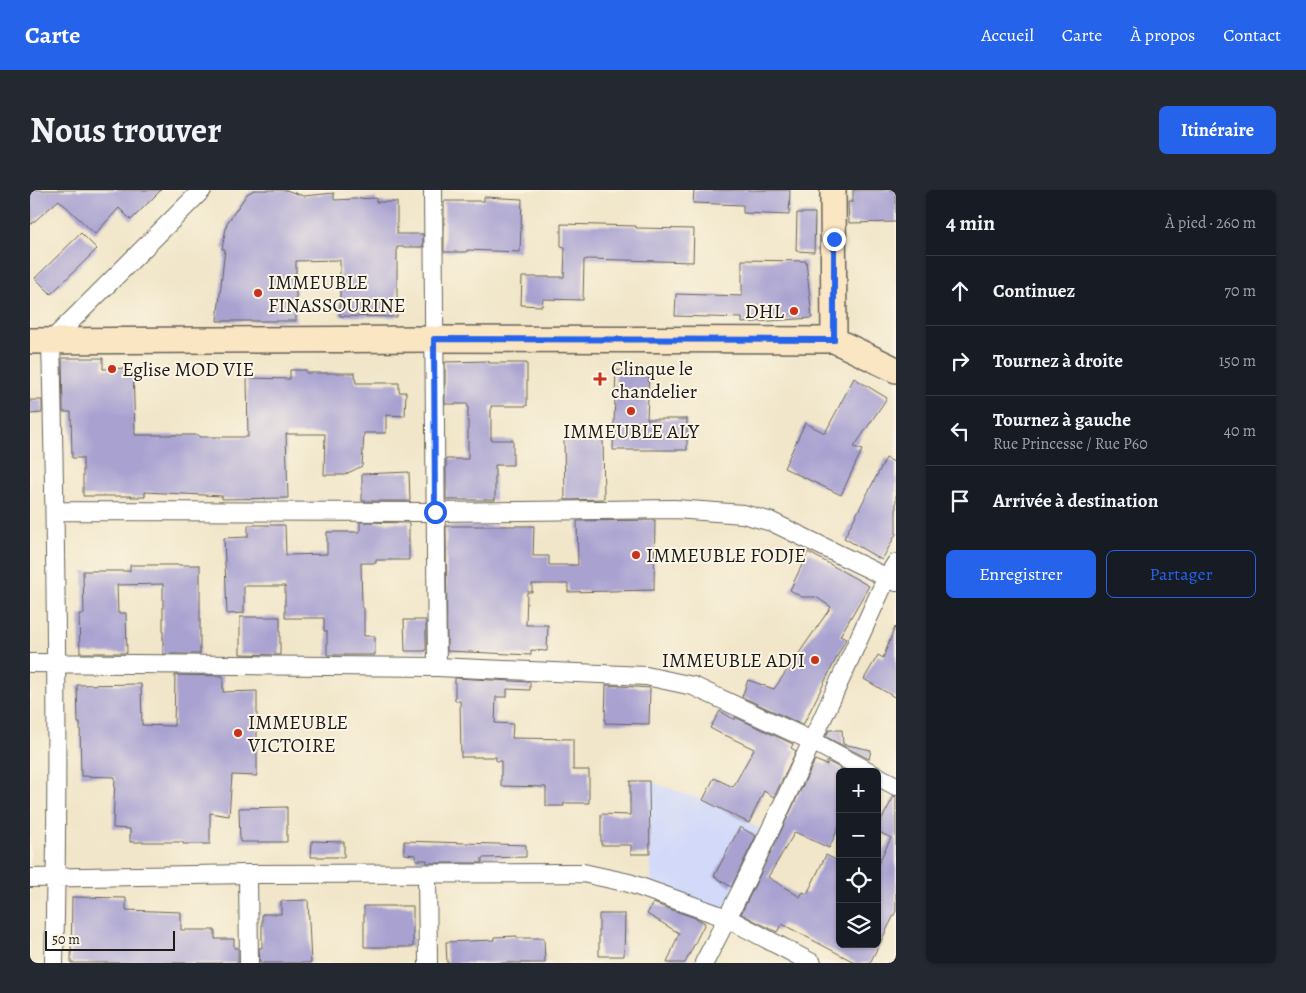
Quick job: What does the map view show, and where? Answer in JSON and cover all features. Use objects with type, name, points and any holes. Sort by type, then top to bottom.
[{"type":"street","points":[[41,341],[202,190]]},
{"type":"street","points":[[433,190],[437,667]]},
{"type":"street","points":[[833,190],[834,340]]},
{"type":"street","points":[[41,341],[434,339],[834,340],[896,370]]},
{"type":"street","points":[[41,341],[55,511],[56,878],[54,963]]},
{"type":"street","points":[[55,511],[435,512],[675,509],[743,514],[772,522],[893,574],[728,918],[704,963]]},
{"type":"street","points":[[30,663],[437,667],[646,676],[693,686],[812,741],[863,768]]},
{"type":"street","points":[[881,778],[896,786]]},
{"type":"street","points":[[30,878],[248,874],[583,873],[629,883],[728,918],[812,963]]},
{"type":"street","points":[[248,874],[249,963]]},
{"type":"street","points":[[428,874],[428,963]]},
{"type":"shaded area","points":[[649,781],[703,800],[763,830],[723,910],[651,884]]},
{"type":"building","points":[[30,190],[161,190],[131,220],[119,208],[95,234],[59,200],[30,225]]},
{"type":"building","points":[[254,190],[286,190],[304,196],[334,193],[334,200],[376,198],[376,202],[397,202],[397,234],[423,234],[423,247],[397,247],[397,317],[340,316],[340,260],[296,261],[296,321],[217,321],[225,249],[222,249],[227,223],[247,194]]},
{"type":"building","points":[[694,190],[790,190],[789,215],[743,213],[743,205],[693,203]]},
{"type":"building","points":[[853,190],[896,190],[896,222],[849,223],[848,202],[853,202]]},
{"type":"building","points":[[484,197],[522,199],[520,252],[467,250],[467,252],[444,252],[444,201],[484,201]]},
{"type":"building","points":[[797,213],[815,213],[814,252],[796,251]]},
{"type":"building","points":[[561,224],[694,229],[693,262],[584,260],[583,300],[543,299],[542,306],[521,305],[522,277],[564,277],[565,247],[561,246]]},
{"type":"building","points":[[81,233],[97,249],[51,294],[35,278]]},
{"type":"building","points":[[742,260],[806,261],[812,318],[742,323],[742,318],[675,316],[676,294],[742,296]]},
{"type":"building","points":[[62,358],[103,358],[103,369],[133,368],[135,435],[248,437],[247,378],[290,379],[290,370],[306,370],[306,373],[355,373],[356,383],[399,383],[399,392],[406,392],[405,416],[386,415],[386,433],[364,433],[362,466],[344,475],[324,475],[325,434],[286,434],[288,498],[222,499],[222,496],[145,492],[145,497],[83,496],[83,458],[72,458],[71,412],[63,412]]},
{"type":"building","points":[[489,361],[489,363],[527,363],[527,406],[491,406],[491,440],[513,440],[513,465],[495,465],[495,500],[446,500],[446,459],[468,459],[468,404],[445,404],[445,362]]},
{"type":"building","name":"IMMEUBLE ALY","points":[[616,370],[649,372],[647,419],[687,419],[687,450],[613,450]]},
{"type":"building","points":[[854,378],[887,398],[854,447],[862,450],[841,495],[784,468],[805,423],[825,433]]},
{"type":"building","points":[[30,400],[42,400],[42,413],[30,414]]},
{"type":"building","points":[[564,438],[603,438],[604,499],[565,500]]},
{"type":"building","points":[[886,458],[896,463],[896,534],[882,560],[844,538]]},
{"type":"building","points":[[409,472],[410,501],[362,501],[362,474]]},
{"type":"building","points":[[655,520],[654,590],[568,592],[568,584],[532,584],[532,592],[527,592],[526,625],[548,625],[547,651],[531,650],[531,655],[447,651],[446,526],[534,526],[533,556],[549,556],[549,565],[578,565],[577,521]]},
{"type":"building","points":[[360,522],[409,523],[409,560],[376,560],[376,563],[361,563],[364,636],[375,636],[375,655],[327,655],[327,631],[324,631],[324,618],[285,618],[285,586],[244,586],[244,613],[227,614],[224,538],[248,537],[248,525],[285,525],[286,555],[327,554],[327,532],[360,532]]},
{"type":"building","points":[[808,552],[869,586],[840,636],[846,639],[803,725],[742,697],[748,680],[774,689],[831,607],[816,597],[802,597],[790,590]]},
{"type":"building","points":[[130,565],[200,565],[200,654],[163,654],[163,584],[117,585],[118,613],[126,613],[127,653],[80,653],[79,614],[84,614],[83,571],[130,571]]},
{"type":"building","points":[[240,617],[280,617],[280,655],[240,654]]},
{"type":"building","points":[[404,620],[426,620],[426,651],[405,651]]},
{"type":"building","points":[[895,627],[896,698],[864,679],[878,655],[883,658]]},
{"type":"building","points":[[175,675],[223,676],[223,692],[257,691],[257,776],[232,775],[229,816],[210,813],[210,844],[130,842],[130,829],[113,828],[115,777],[81,776],[77,685],[141,684],[142,725],[174,726]]},
{"type":"building","points":[[455,678],[530,682],[530,690],[507,689],[507,697],[496,697],[495,723],[513,724],[512,738],[573,739],[573,770],[589,770],[589,803],[564,803],[564,806],[546,806],[546,787],[501,786],[501,761],[496,761],[496,757],[461,757],[460,701],[455,701]]},
{"type":"building","points":[[606,685],[650,688],[649,724],[605,723]]},
{"type":"building","points":[[720,711],[735,720],[735,717],[793,744],[791,748],[796,751],[774,797],[764,791],[749,823],[703,800],[714,778],[733,787],[754,749],[710,728]]},
{"type":"building","points":[[829,730],[842,730],[843,744],[871,750],[869,759],[826,737]]},
{"type":"building","points":[[815,760],[827,765],[827,761],[840,768],[836,768],[836,833],[829,848],[795,832],[768,877],[800,897],[803,892],[807,894],[826,855],[836,860],[836,948],[878,948],[870,963],[856,963],[782,924],[777,932],[741,914]]},
{"type":"building","points":[[630,781],[649,781],[650,854],[631,854],[631,845],[601,845],[601,814],[630,815]]},
{"type":"building","points":[[894,796],[896,797],[896,911],[881,941],[881,858],[891,838],[881,833],[881,820]]},
{"type":"building","points":[[287,807],[287,842],[240,842],[239,808]]},
{"type":"building","points":[[740,827],[756,836],[731,887],[714,876]]},
{"type":"building","points":[[312,841],[344,842],[344,857],[311,857]]},
{"type":"building","points":[[404,841],[526,845],[526,857],[482,858],[482,863],[427,863],[427,860],[416,860],[416,855],[404,854]]},
{"type":"building","points":[[72,897],[126,898],[126,910],[181,912],[181,930],[215,930],[215,939],[234,939],[234,948],[238,948],[238,963],[71,963]]},
{"type":"building","points":[[308,900],[311,963],[260,963],[259,948],[262,948],[262,914],[281,914],[281,901]]},
{"type":"building","points":[[653,903],[705,923],[685,963],[667,963],[679,933],[647,914]]},
{"type":"building","points":[[364,906],[413,906],[413,947],[364,947]]},
{"type":"building","points":[[599,914],[625,914],[624,956],[599,956]]},
{"type":"building","points":[[517,936],[517,938],[544,938],[545,963],[447,963],[446,942],[494,940],[494,937]]},
{"type":"place","name":"IMMEUBLE FINASSOURINE","points":[[258,293]]},
{"type":"place","name":"DHL","points":[[794,311]]},
{"type":"place","name":"Eglise MOD VIE","points":[[112,369]]},
{"type":"place","name":"Clinque le chandelier","points":[[600,379]]},
{"type":"place","name":"IMMEUBLE ALY","points":[[631,411]]},
{"type":"place","name":"IMMEUBLE FODJE","points":[[636,555]]},
{"type":"place","name":"IMMEUBLE ADJI","points":[[815,660]]},
{"type":"place","name":"IMMEUBLE VICTOIRE","points":[[238,733]]},
{"type":"route","points":[[435,512],[434,339],[834,340],[834,239]]}]
